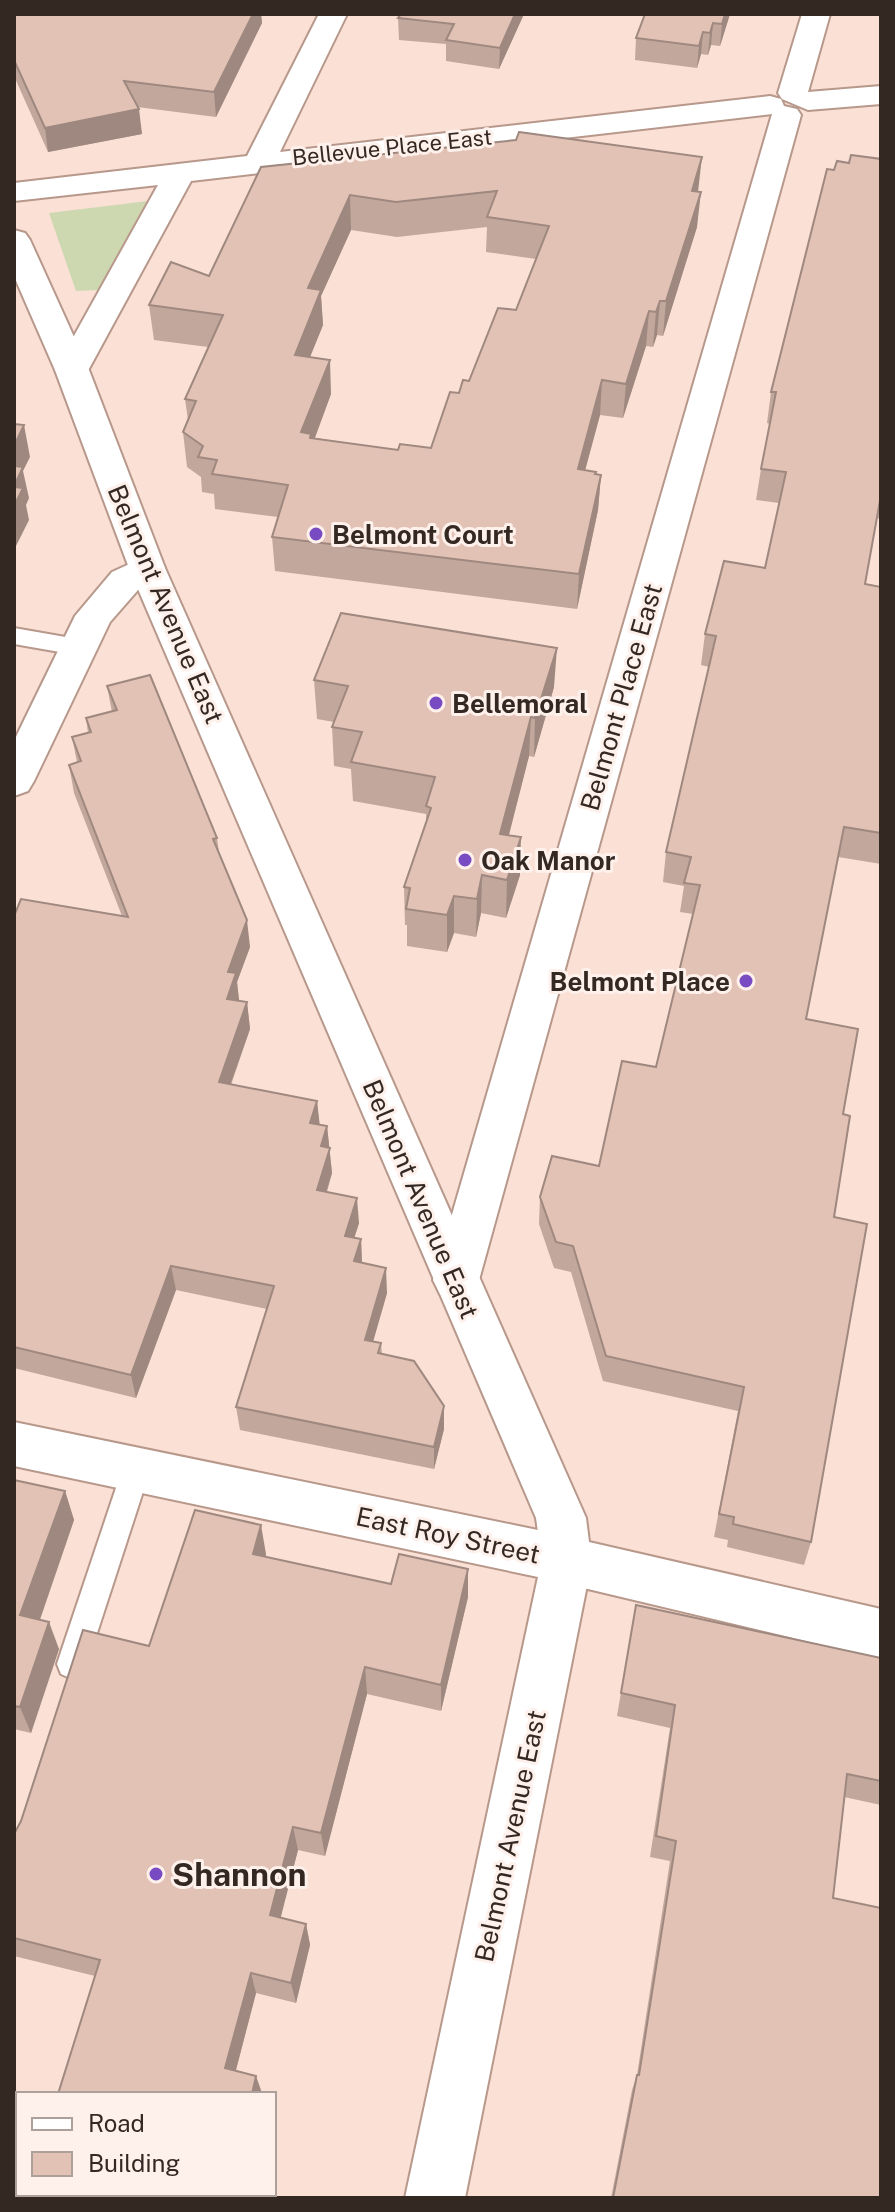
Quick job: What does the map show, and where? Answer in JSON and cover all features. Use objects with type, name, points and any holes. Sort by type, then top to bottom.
[{"type":"street","points":[[260,161],[333,14]]},
{"type":"street","name":"Belmont Place East","points":[[456,1280],[816,14]]},
{"type":"street","name":"Bellevue Place East","points":[[14,192],[260,161],[881,95]]},
{"type":"street","points":[[72,370],[181,171]]},
{"type":"street","name":"Belmont Avenue East","points":[[14,240],[72,370],[147,568],[561,1518],[567,1560],[435,2198]]},
{"type":"street","points":[[14,781],[94,616],[125,581],[147,568]]},
{"type":"street","name":"East Roy Street","points":[[14,1444],[567,1560],[881,1634]]},
{"type":"lane","points":[[14,636],[77,647]]},
{"type":"lane","points":[[63,1693],[136,1470]]},
{"type":"green space","points":[[148,201],[99,290],[76,291],[49,213]]},
{"type":"building","points":[[14,14],[253,14],[214,92],[124,81],[139,109],[45,128],[14,60]]},
{"type":"building","points":[[401,14],[515,14],[500,48],[446,40],[454,24],[398,18]]},
{"type":"building","points":[[645,14],[725,14],[722,24],[713,23],[710,33],[703,32],[699,46],[636,38]]},
{"type":"building","points":[[519,132],[702,157],[692,191],[701,192],[666,301],[660,301],[656,312],[649,311],[626,384],[602,380],[578,469],[601,475],[579,574],[272,537],[288,485],[212,474],[217,460],[198,457],[203,446],[183,432],[196,401],[185,399],[223,315],[149,305],[171,262],[209,276],[261,167],[516,140]],"holes":[[[497,191],[487,217],[549,226],[516,310],[498,308],[469,381],[463,380],[459,393],[450,392],[431,448],[400,444],[398,450],[310,438],[311,434],[301,432],[330,360],[295,355],[321,290],[308,288],[350,195],[396,202]]]},
{"type":"building","points":[[851,155],[881,159],[881,495],[865,584],[881,587],[881,833],[844,827],[806,1019],[858,1029],[843,1114],[850,1116],[834,1217],[867,1224],[811,1542],[733,1524],[734,1517],[719,1514],[744,1387],[606,1356],[573,1246],[556,1242],[540,1197],[552,1156],[599,1166],[622,1061],[656,1067],[700,885],[684,883],[691,857],[666,852],[716,636],[705,634],[724,561],[765,568],[786,472],[761,469],[776,392],[771,392],[827,169],[834,170],[837,161],[849,163]]},
{"type":"building","points":[[14,424],[24,425],[14,446]]},
{"type":"building","points":[[14,466],[23,467],[14,486]]},
{"type":"building","points":[[14,487],[23,488],[14,506]]},
{"type":"building","points":[[341,613],[557,648],[535,718],[531,717],[500,834],[521,837],[507,880],[482,875],[477,899],[454,896],[447,915],[406,909],[410,888],[404,887],[431,808],[426,806],[435,777],[351,762],[362,732],[332,727],[348,686],[314,680]]},
{"type":"building","points":[[150,675],[247,920],[228,972],[236,973],[227,999],[247,1002],[219,1082],[317,1101],[310,1123],[327,1126],[321,1146],[330,1148],[317,1190],[357,1198],[345,1236],[361,1239],[354,1261],[386,1268],[365,1340],[381,1343],[378,1353],[414,1361],[444,1406],[434,1447],[236,1407],[274,1286],[171,1266],[131,1375],[14,1347],[14,916],[21,899],[128,917],[69,765],[81,761],[72,737],[91,732],[86,718],[117,710],[107,686]]},
{"type":"building","points":[[14,1480],[65,1491],[20,1615],[49,1622],[20,1707],[14,1706]]},
{"type":"building","name":"Shannon","points":[[195,1510],[261,1525],[253,1554],[391,1584],[399,1554],[468,1569],[441,1685],[365,1667],[321,1833],[293,1827],[270,1915],[306,1924],[291,1983],[251,1973],[225,2068],[256,2076],[252,2092],[59,2092],[100,1960],[14,1938],[14,1834],[21,1821],[83,1630],[149,1646]]},
{"type":"building","points":[[636,1605],[881,1658],[881,1781],[847,1774],[833,1898],[881,1908],[881,2198],[613,2198],[639,2075],[676,1841],[656,1836],[675,1705],[621,1693]]},
{"type":"building","points":[[26,2196],[226,2196],[225,2198]]},
{"type":"place","name":"Belmont Court","points":[[316,534]]},
{"type":"place","name":"Bellemoral","points":[[436,703]]},
{"type":"place","name":"Oak Manor","points":[[465,860]]},
{"type":"place","name":"Belmont Place","points":[[746,981]]},
{"type":"place","name":"Shannon","points":[[156,1874]]}]
